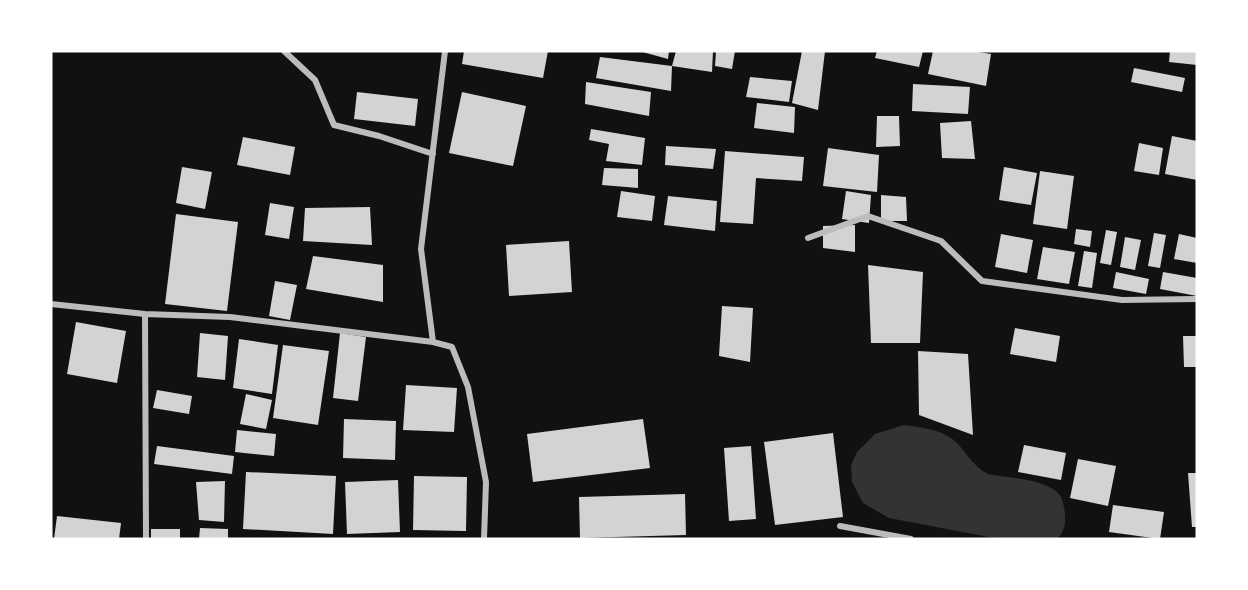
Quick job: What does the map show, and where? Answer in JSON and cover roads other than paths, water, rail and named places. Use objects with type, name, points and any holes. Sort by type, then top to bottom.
[{"type":"street","points":[[284,51],[315,80],[334,125],[379,136],[433,154]]},
{"type":"street","points":[[433,342],[421,249],[445,51]]},
{"type":"street","points":[[808,238],[868,216],[941,241],[982,281],[1122,300],[1197,299]]},
{"type":"street","points":[[51,304],[146,314],[230,317],[433,342],[452,347],[468,387],[486,482],[484,539]]},
{"type":"street","points":[[146,314],[146,539]]},
{"type":"street","points":[[840,526],[911,539]]}]
